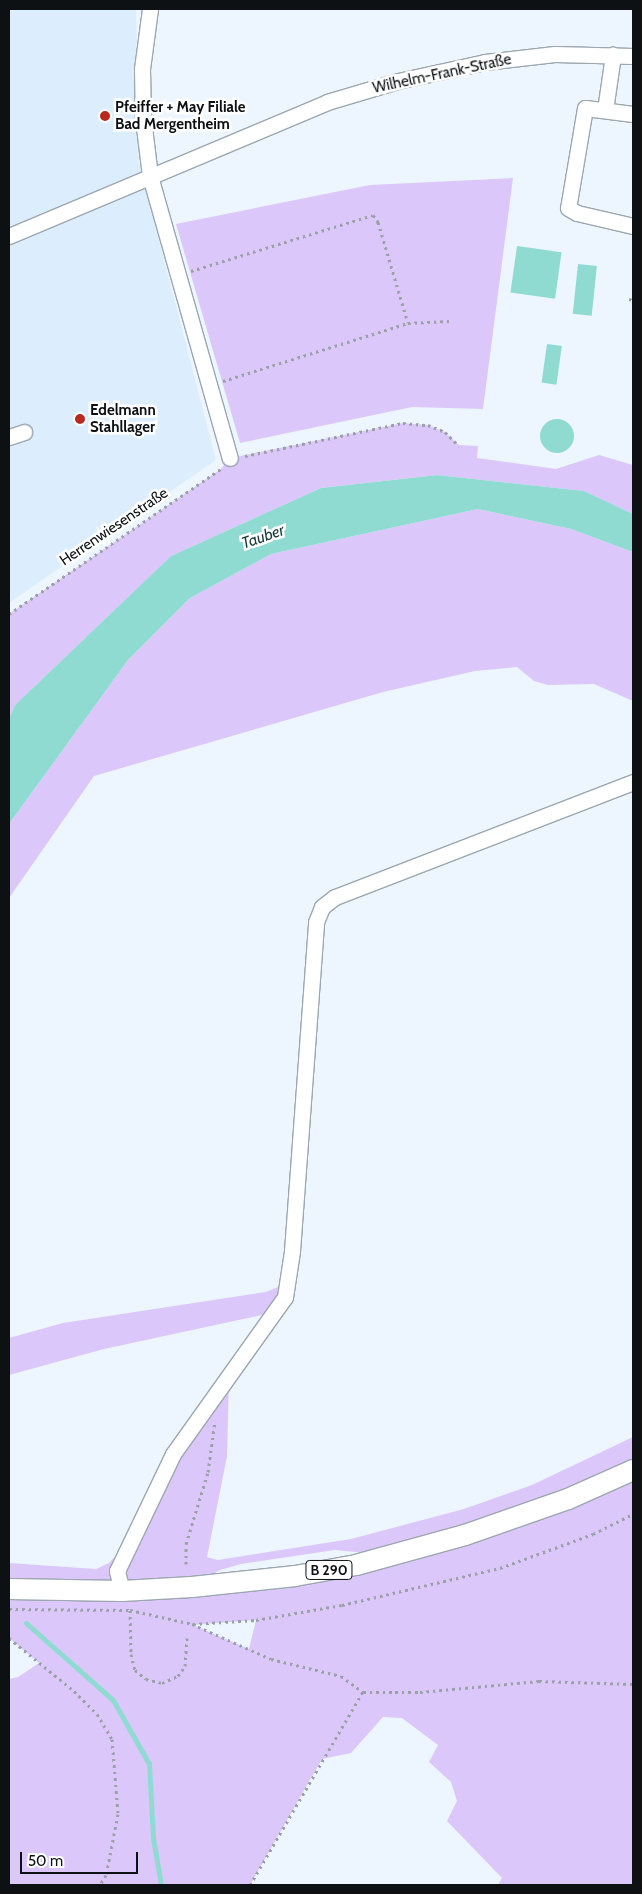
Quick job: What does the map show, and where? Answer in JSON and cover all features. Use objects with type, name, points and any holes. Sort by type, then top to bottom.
[{"type":"main road","name":"B 290","points":[[9,1589],[122,1591],[295,1576],[356,1565],[466,1536],[568,1499],[633,1470]]},
{"type":"street","points":[[150,9],[142,69],[143,118],[150,176],[230,458]]},
{"type":"street","name":"Wilhelm-Frank-Straße","points":[[9,236],[327,102],[398,81],[485,62],[555,54],[633,56]]},
{"type":"street","points":[[605,110],[613,55]]},
{"type":"street","points":[[633,114],[586,108],[568,208],[577,213],[633,226]]},
{"type":"street","points":[[9,438],[24,432]]},
{"type":"street","points":[[122,1591],[117,1571],[173,1454],[285,1297],[292,1251],[316,922],[322,908],[335,897],[633,782]]},
{"type":"path","points":[[178,275],[373,215],[378,222],[408,323]]},
{"type":"path","points":[[210,385],[408,323],[448,321]]},
{"type":"path","points":[[230,458],[403,423],[428,425],[445,432],[458,446]]},
{"type":"path","name":"Herrenwiesenstraße","points":[[9,614],[221,469],[230,458]]},
{"type":"path","points":[[186,1564],[186,1544],[208,1472],[216,1417]]},
{"type":"path","points":[[192,1624],[256,1620],[342,1605],[500,1568],[593,1534],[633,1514]]},
{"type":"path","points":[[9,1609],[130,1610],[192,1624],[271,1659],[341,1676],[363,1692],[420,1692],[539,1680],[633,1684]]},
{"type":"path","points":[[130,1610],[131,1654],[135,1670],[146,1679],[162,1683],[178,1676],[185,1666],[187,1638]]},
{"type":"path","points":[[9,1638],[74,1691],[97,1714],[112,1739],[118,1814],[106,1875],[100,1885]]},
{"type":"path","points":[[250,1885],[363,1692]]},
{"type":"shaded area","points":[[9,9],[136,9],[139,163],[216,460],[9,603]]},
{"type":"shaded area","points":[[513,178],[483,409],[412,407],[240,443],[176,224],[370,185]]},
{"type":"shaded area","points":[[403,423],[428,425],[445,432],[459,445],[478,446],[477,458],[556,469],[599,455],[633,465],[633,514],[584,491],[437,475],[321,488],[171,556],[15,705],[9,719],[9,614],[221,469],[230,458]]},
{"type":"shaded area","points":[[478,509],[571,529],[633,552],[633,701],[594,684],[548,685],[534,681],[517,667],[475,671],[383,692],[94,776],[9,898],[9,824],[128,660],[190,598],[271,554]]},
{"type":"shaded area","points":[[288,1283],[276,1312],[104,1349],[9,1375],[9,1338],[63,1323],[266,1292]]},
{"type":"shaded area","points":[[229,1377],[227,1456],[207,1557],[218,1560],[351,1539],[464,1509],[532,1485],[633,1437],[633,1885],[498,1885],[502,1878],[447,1821],[457,1801],[451,1782],[429,1762],[438,1745],[402,1718],[383,1717],[351,1753],[322,1759],[250,1885],[9,1885],[9,1679],[18,1677],[39,1663],[9,1638],[9,1563],[96,1569],[109,1563],[128,1542],[173,1454]],"holes":[[[335,1550],[366,1553],[194,1586],[220,1570],[241,1564]],[[255,1620],[249,1649],[193,1625]]]},
{"type":"water","points":[[517,246],[562,252],[555,299],[510,293]]},
{"type":"water","points":[[578,264],[597,266],[592,316],[573,314]]},
{"type":"water","points":[[547,344],[562,346],[556,385],[542,383]]},
{"type":"water","points":[[557,419],[569,424],[574,436],[569,448],[557,453],[545,448],[540,436],[545,424]]},
{"type":"water","name":"Tauber","points":[[437,475],[584,491],[633,514],[633,552],[571,529],[478,509],[271,554],[190,598],[128,660],[9,824],[9,719],[15,705],[171,556],[321,488]]},
{"type":"waterway","points":[[26,1623],[113,1700],[149,1764],[153,1838],[161,1885]]},
{"type":"place","name":"Pfeiffer + May Filiale Bad Mergentheim","points":[[105,116]]},
{"type":"place","name":"Edelmann Stahllager","points":[[80,419]]}]
